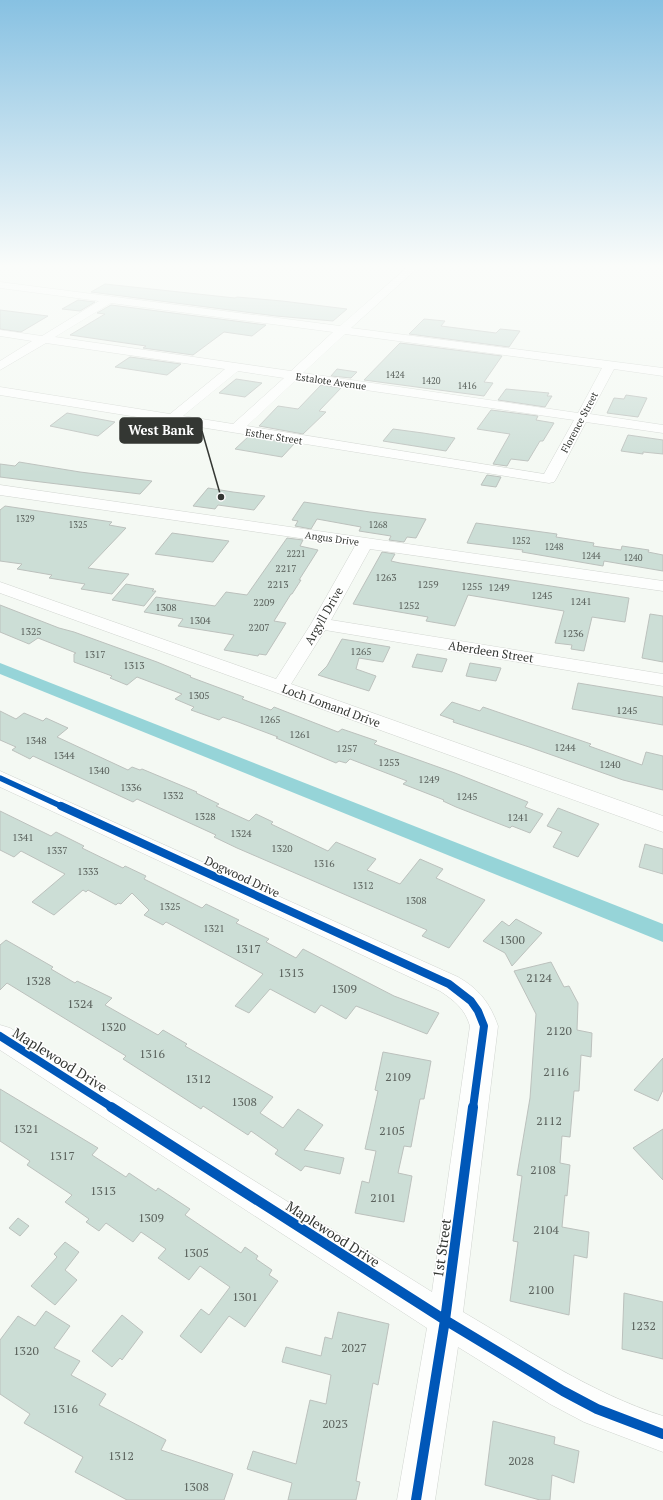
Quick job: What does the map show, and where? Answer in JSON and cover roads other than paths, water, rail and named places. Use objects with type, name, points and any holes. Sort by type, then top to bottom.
[{"type":"street","name":"Estalote Avenue","points":[[7,334],[663,429]]},
{"type":"street","points":[[0,366],[52,334]]},
{"type":"street","points":[[235,430],[338,334]]},
{"type":"street","points":[[373,334],[663,372]]},
{"type":"street","name":"Florence Street","points":[[549,479],[610,365]]},
{"type":"street","points":[[172,419],[235,367]]},
{"type":"street","name":"Esther Street","points":[[0,391],[235,430],[549,479]]},
{"type":"street","name":"Angus Drive","points":[[0,490],[663,586]]},
{"type":"street","name":"Argyll Drive","points":[[280,687],[320,624],[365,543]]},
{"type":"street","name":"Loch Lomand Drive","points":[[0,587],[663,824]]},
{"type":"street","name":"Aberdeen Street","points":[[320,624],[663,680]]},
{"type":"street","name":"Dogwood Drive","points":[[0,778],[449,984],[473,1000]]},
{"type":"street","name":"1st Street","points":[[416,1500],[445,1320],[484,1026],[480,1011],[473,1000]]},
{"type":"street","name":"Maplewood Drive","points":[[0,1036],[445,1320],[596,1409],[663,1434]]},
{"type":"waterway","points":[[0,668],[663,933]]},
{"type":"place","name":"West Bank","points":[[221,497]]}]
